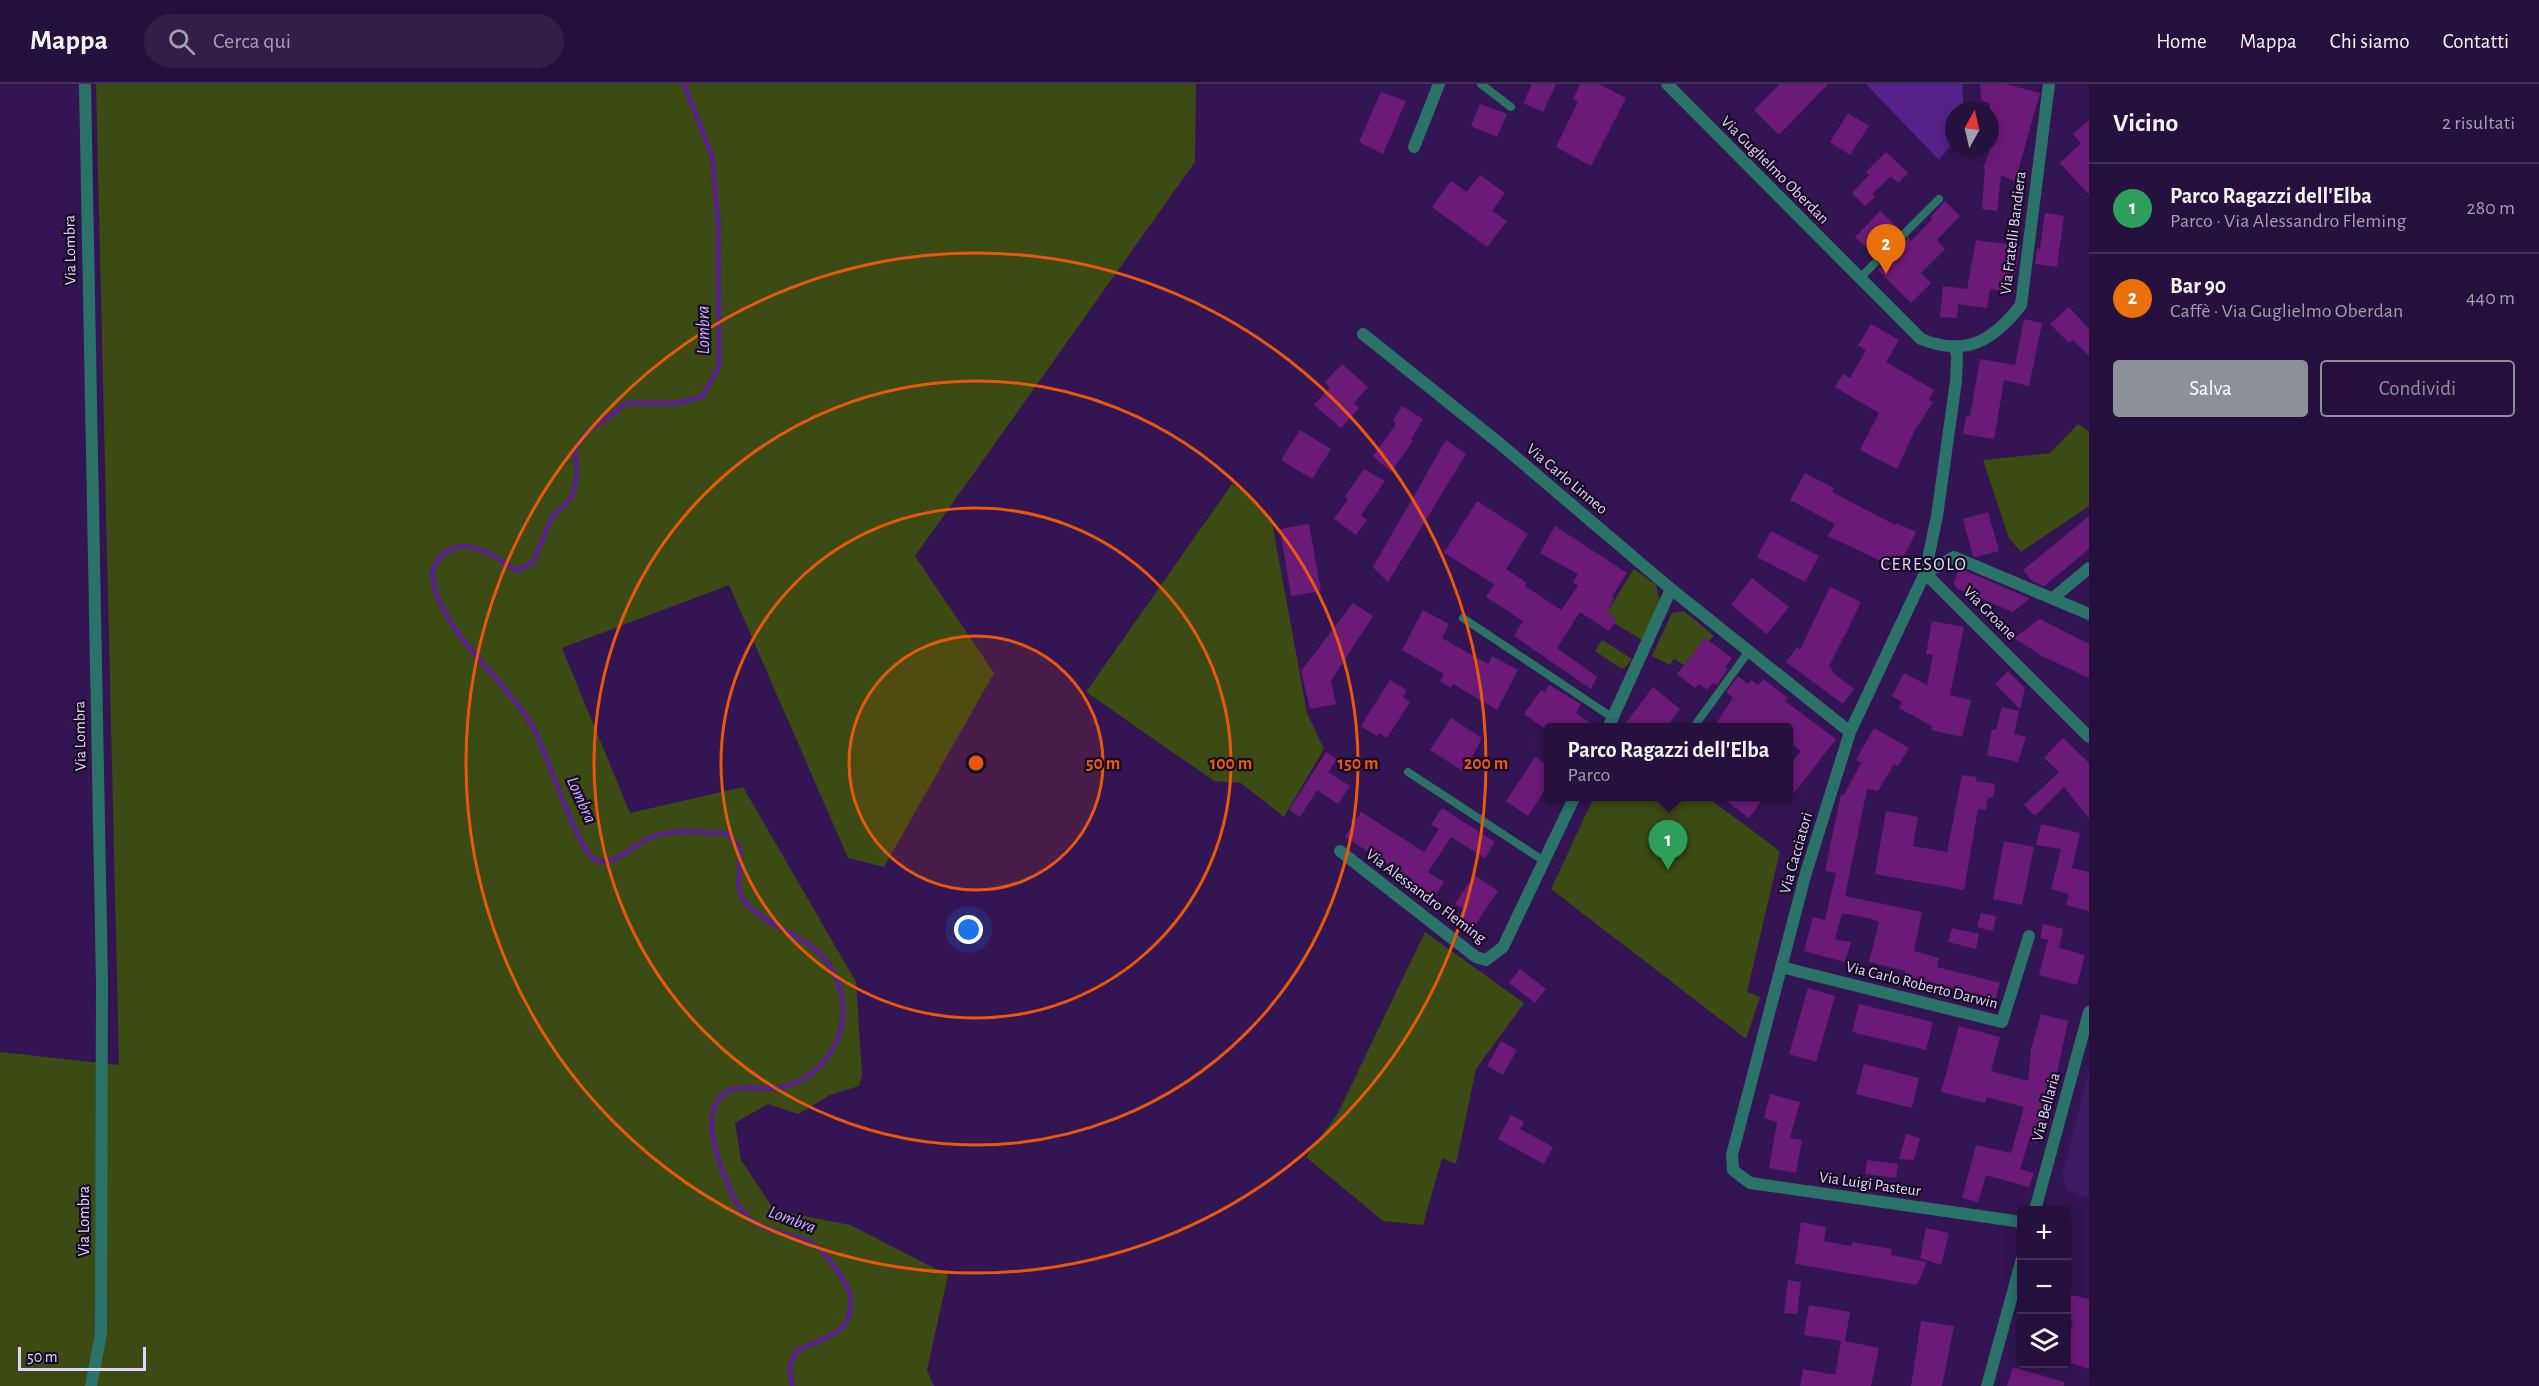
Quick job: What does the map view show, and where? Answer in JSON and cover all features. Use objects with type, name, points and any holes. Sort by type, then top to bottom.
[{"type":"street","name":"Via Lombra","points":[[85,84],[102,982],[101,1334],[91,1386]]},
{"type":"street","points":[[1414,147],[1439,84]]},
{"type":"street","name":"Via Guglielmo Oberdan","points":[[1667,84],[1859,279],[1922,339],[1939,346],[1955,348]]},
{"type":"street","name":"Via Fratelli Bandiera","points":[[1955,348],[1972,346],[1986,338],[2007,322],[2021,305],[2049,84]]},
{"type":"street","name":"Via Carlo Linneo","points":[[1363,334],[1499,443],[1671,589],[1850,732]]},
{"type":"street","points":[[1925,573],[1937,516],[1956,381],[1955,348]]},
{"type":"street","points":[[1925,573],[1954,557],[2089,614]]},
{"type":"street","points":[[2053,597],[2089,568]]},
{"type":"street","name":"Via Cacciatori","points":[[1732,1155],[1781,967],[1850,732],[1925,573]]},
{"type":"street","name":"Via Groane","points":[[1925,573],[2089,737]]},
{"type":"street","points":[[1611,723],[1671,589]]},
{"type":"street","name":"Via Alessandro Fleming","points":[[1340,851],[1476,957],[1486,960],[1503,947],[1573,801]]},
{"type":"street","name":"Via Carlo Roberto Darwin","points":[[1781,967],[2002,1022],[2029,936]]},
{"type":"street","name":"Via Bellaria","points":[[2036,1206],[2089,1012]]},
{"type":"street","name":"Via Luigi Pasteur","points":[[1732,1155],[1733,1170],[1750,1183],[2017,1221]]},
{"type":"street","points":[[1987,1386],[2022,1260]]},
{"type":"lane","points":[[1481,84],[1511,107]]},
{"type":"lane","points":[[1859,279],[1939,199]]},
{"type":"lane","points":[[1464,618],[1611,723]]},
{"type":"lane","points":[[1697,723],[1749,651]]},
{"type":"lane","points":[[1408,772],[1544,861]]},
{"type":"shaded area","points":[[1866,84],[1962,84],[1963,102],[1945,102],[1945,153],[1939,160]]},
{"type":"shaded area","points":[[2089,1070],[2089,1198],[2067,1190],[2062,1176]]},
{"type":"green space","points":[[96,84],[1196,84],[1195,162],[915,556],[994,673],[884,867],[848,858],[729,585],[562,648],[630,813],[743,787],[856,982],[862,1074],[859,1086],[830,1095],[798,1114],[768,1104],[735,1123],[741,1160],[774,1210],[850,1225],[948,1275],[927,1370],[934,1386],[0,1386],[0,1052],[119,1065]]},
{"type":"green space","points":[[2078,424],[2089,431],[2089,506],[2021,552],[2009,538],[1983,460],[2050,453]]},
{"type":"green space","points":[[1232,484],[1245,493],[1272,522],[1307,713],[1324,749],[1284,817],[1241,783],[1214,781],[1086,692]]},
{"type":"green space","points":[[1634,569],[1656,585],[1660,603],[1642,640],[1614,623],[1616,619],[1607,612]]},
{"type":"green space","points":[[1684,611],[1714,636],[1709,641],[1705,638],[1684,665],[1674,659],[1670,665],[1652,656],[1672,613]]},
{"type":"green space","points":[[1602,640],[1632,659],[1625,668],[1620,668],[1595,651]]},
{"type":"green space","points":[[1592,801],[1712,801],[1780,851],[1747,992],[1760,997],[1746,1039],[1551,889]]},
{"type":"green space","points":[[1425,932],[1524,1003],[1476,1069],[1456,1164],[1442,1158],[1423,1225],[1383,1221],[1306,1157],[1338,1113]]},
{"type":"building","points":[[1532,84],[1556,84],[1543,112],[1523,103]]},
{"type":"building","points":[[1580,84],[1599,84],[1626,98],[1591,166],[1556,147],[1578,102],[1573,99]]},
{"type":"building","points":[[1780,84],[1828,84],[1779,135],[1754,110]]},
{"type":"building","points":[[1980,84],[2006,84],[2040,93],[2015,181],[2001,175],[1997,211],[1982,209],[1985,169],[1983,168],[1988,156],[1999,156],[1999,102],[1981,100]]},
{"type":"building","points":[[1381,92],[1406,101],[1383,154],[1359,142]]},
{"type":"building","points":[[1480,104],[1507,114],[1497,137],[1471,126]]},
{"type":"building","points":[[1848,113],[1869,126],[1850,155],[1830,142]]},
{"type":"building","points":[[2089,120],[2089,195],[2060,163],[2081,143],[2073,134]]},
{"type":"building","points":[[1886,152],[1908,173],[1898,183],[1891,176],[1872,194],[1875,197],[1865,206],[1852,193],[1869,175],[1866,172]]},
{"type":"building","points":[[1480,175],[1505,193],[1492,211],[1507,221],[1487,247],[1432,207],[1451,181],[1467,192]]},
{"type":"building","points":[[1945,201],[1960,216],[1937,240],[1945,249],[1921,273],[1931,283],[1911,303],[1878,270],[1908,238],[1911,241]]},
{"type":"building","points":[[1880,211],[1900,230],[1874,255],[1855,237]]},
{"type":"building","points":[[2045,213],[2064,216],[2057,267],[2035,264],[2037,248],[2040,249]]},
{"type":"building","points":[[1976,240],[2020,246],[2012,293],[1990,289],[1987,308],[1958,304],[1957,318],[1940,317],[1943,286],[1967,289]]},
{"type":"building","points":[[2069,307],[2089,329],[2089,356],[2073,340],[2069,343],[2050,324]]},
{"type":"building","points":[[2024,319],[2042,323],[2029,386],[2004,380],[1994,439],[1963,434],[1966,416],[1970,417],[1980,359],[2015,365]]},
{"type":"building","points":[[1871,324],[1899,340],[1886,362],[1934,390],[1929,400],[1933,402],[1914,432],[1897,469],[1860,450],[1879,413],[1835,387],[1843,374],[1850,378],[1866,350],[1858,345]]},
{"type":"building","points":[[1342,364],[1368,387],[1354,403],[1359,408],[1341,428],[1314,405],[1330,387],[1325,382]]},
{"type":"building","points":[[1402,406],[1423,419],[1411,439],[1413,441],[1391,472],[1373,456],[1396,424],[1393,421]]},
{"type":"building","points":[[1300,430],[1331,449],[1312,479],[1281,460]]},
{"type":"building","points":[[1446,440],[1466,454],[1388,582],[1373,567]]},
{"type":"building","points":[[1364,469],[1385,481],[1361,515],[1367,520],[1356,535],[1334,519],[1348,499],[1345,496]]},
{"type":"building","points":[[1805,473],[1834,488],[1832,492],[1895,525],[1896,523],[1916,532],[1898,569],[1828,536],[1835,524],[1790,500]]},
{"type":"building","points":[[1477,501],[1528,534],[1506,569],[1527,583],[1525,586],[1561,610],[1578,586],[1573,582],[1578,574],[1540,553],[1555,526],[1627,573],[1612,596],[1614,598],[1607,612],[1617,619],[1609,631],[1580,612],[1557,648],[1597,677],[1591,689],[1514,636],[1523,621],[1486,597],[1494,584],[1444,553]]},
{"type":"building","points":[[1988,512],[1999,551],[1976,557],[1973,556],[1963,519]]},
{"type":"building","points":[[2089,516],[2089,549],[2044,586],[2032,581],[2023,570]]},
{"type":"building","points":[[1309,524],[1321,591],[1291,596],[1280,529]]},
{"type":"building","points":[[1771,531],[1819,556],[1805,582],[1757,557]]},
{"type":"building","points":[[1959,568],[2029,599],[2013,612],[1956,588],[1954,583]]},
{"type":"building","points":[[1752,578],[1789,607],[1767,634],[1731,605]]},
{"type":"building","points":[[1830,587],[1861,602],[1843,639],[1839,638],[1842,640],[1829,666],[1833,669],[1831,671],[1854,689],[1843,704],[1786,662],[1797,647],[1800,650]]},
{"type":"building","points":[[1353,603],[1373,616],[1331,681],[1336,704],[1310,709],[1301,671]]},
{"type":"building","points":[[1423,610],[1449,624],[1442,638],[1488,664],[1492,656],[1518,670],[1497,710],[1453,684],[1451,688],[1440,681],[1444,674],[1402,650]]},
{"type":"building","points":[[2040,619],[2089,644],[2089,678],[2042,656],[2014,638]]},
{"type":"building","points":[[1932,621],[1964,627],[1950,695],[1971,700],[1962,737],[1931,730],[1932,726],[1899,708],[1902,702],[1892,696],[1904,673],[1927,685],[1933,655],[1926,654]]},
{"type":"building","points":[[1705,638],[1732,658],[1725,667],[1728,669],[1717,685],[1713,683],[1707,690],[1699,684],[1695,688],[1677,674]]},
{"type":"building","points":[[2008,671],[2025,688],[2020,709],[1995,684]]},
{"type":"building","points":[[1738,676],[1748,684],[1751,680],[1758,685],[1763,679],[1788,698],[1785,701],[1836,739],[1793,795],[1793,760],[1801,751],[1793,745],[1793,723],[1716,723],[1733,698],[1726,692]]},
{"type":"building","points":[[1390,680],[1407,690],[1403,697],[1410,702],[1387,738],[1379,733],[1377,736],[1361,726]]},
{"type":"building","points":[[1549,685],[1581,704],[1576,713],[1591,723],[1544,723],[1544,728],[1524,714],[1541,690],[1545,692]]},
{"type":"building","points":[[1653,687],[1680,709],[1670,723],[1626,723]]},
{"type":"building","points":[[2002,707],[2019,711],[2014,734],[2026,737],[2018,762],[1987,755],[1992,729],[1996,730]]},
{"type":"building","points":[[1451,718],[1482,738],[1464,772],[1430,750]]},
{"type":"building","points":[[1874,728],[1909,748],[1898,766],[1894,764],[1878,791],[1867,789],[1845,896],[1922,912],[1914,951],[1939,958],[1937,967],[2000,983],[1994,1004],[1954,994],[1955,989],[1904,975],[1905,971],[1869,962],[1879,922],[1872,919],[1842,913],[1835,939],[1851,942],[1845,962],[1804,951],[1813,917],[1825,920],[1836,873],[1825,871],[1841,794],[1844,795],[1861,763],[1856,760]]},
{"type":"building","points":[[2063,738],[2089,763],[2089,819],[2064,787],[2035,816],[2024,805],[2059,772],[2044,758]]},
{"type":"building","points":[[1326,752],[1337,759],[1328,772],[1350,786],[1338,804],[1317,790],[1300,817],[1289,810]]},
{"type":"building","points":[[1535,757],[1544,763],[1544,791],[1528,816],[1506,801]]},
{"type":"building","points":[[1962,775],[1977,777],[1976,781],[1995,784],[1993,798],[1988,797],[1986,810],[1978,809],[1964,890],[1875,874],[1886,811],[1918,817],[1913,846],[1947,852]]},
{"type":"building","points":[[1727,801],[1761,801],[1749,818]]},
{"type":"building","points":[[1442,808],[1495,842],[1485,858],[1451,837],[1428,872],[1444,882],[1431,902],[1408,887],[1413,880],[1345,837],[1361,812],[1424,852],[1439,829],[1431,825]]},
{"type":"building","points":[[2041,824],[2080,833],[2072,868],[2089,872],[2089,911],[2066,905],[2069,894],[2051,889],[2061,849],[2036,845]]},
{"type":"building","points":[[2004,841],[2034,847],[2022,905],[1993,899]]},
{"type":"building","points":[[1474,875],[1498,891],[1473,928],[1458,918],[1464,909],[1455,904]]},
{"type":"building","points":[[1981,913],[1996,916],[1993,931],[1977,927]]},
{"type":"building","points":[[2043,924],[2063,929],[2059,948],[2085,955],[2077,985],[2039,975],[2048,940],[2040,938]]},
{"type":"building","points":[[1952,928],[1979,934],[1976,949],[1948,942]]},
{"type":"building","points":[[1520,969],[1546,989],[1535,1003],[1509,983]]},
{"type":"building","points":[[1808,988],[1835,996],[1816,1062],[1789,1054]]},
{"type":"building","points":[[1859,1004],[1933,1022],[1926,1050],[1852,1032]]},
{"type":"building","points":[[2041,1014],[2068,1021],[2056,1078],[2037,1143],[2029,1140],[2020,1169],[2034,1173],[2029,1187],[1986,1175],[1978,1202],[1962,1198],[1976,1145],[2011,1153],[2024,1107],[1987,1097],[1985,1103],[1941,1092],[1959,1026],[2000,1037],[1991,1071],[2028,1081],[2031,1049]]},
{"type":"building","points":[[1501,1041],[1517,1050],[1503,1075],[1487,1066]]},
{"type":"building","points":[[1864,1064],[1919,1078],[1912,1108],[1856,1094]]},
{"type":"building","points":[[1770,1094],[1800,1102],[1790,1138],[1802,1140],[1796,1173],[1769,1168],[1777,1122],[1764,1118]]},
{"type":"building","points":[[1511,1115],[1524,1122],[1520,1129],[1553,1147],[1544,1164],[1498,1139]]},
{"type":"building","points":[[1906,1134],[1920,1138],[1914,1160],[1899,1159]]},
{"type":"building","points":[[1867,1160],[1898,1164],[1896,1178],[1865,1174]]},
{"type":"building","points":[[1801,1222],[1826,1227],[1824,1241],[1851,1246],[1852,1242],[1892,1249],[1891,1255],[1927,1262],[1917,1285],[1795,1264]]},
{"type":"building","points":[[1926,1228],[1949,1233],[1941,1265],[1920,1258]]},
{"type":"building","points":[[1788,1280],[1801,1282],[1797,1314],[1784,1313]]},
{"type":"building","points":[[2071,1295],[2089,1299],[2089,1369],[2071,1363],[2073,1321],[2071,1320]]},
{"type":"building","points":[[1809,1305],[1850,1312],[1845,1341],[1879,1348],[1871,1386],[1800,1386],[1803,1369],[1835,1375],[1841,1341],[1804,1335]]},
{"type":"building","points":[[1921,1321],[1954,1326],[1942,1386],[1911,1386]]},
{"type":"building","points":[[2013,1367],[2064,1382],[2064,1386],[2007,1386]]},
{"type":"waterway","name":"Lombra","points":[[684,84],[712,156],[718,223],[719,366],[703,396],[678,403],[628,403],[588,431],[575,449],[577,475],[572,497],[551,519],[533,562],[517,571],[491,554],[471,547],[461,547],[442,555],[432,572],[437,595],[447,616],[533,727],[572,822],[590,855],[598,861],[612,860],[651,837],[670,832],[727,834],[739,848],[738,882],[744,901],[764,919],[801,939],[822,955],[839,984],[843,1003],[842,1023],[837,1041],[814,1071],[798,1082],[778,1088],[733,1089],[721,1096],[712,1114],[713,1136],[718,1158],[741,1210],[761,1225],[800,1238],[817,1247],[838,1272],[850,1294],[850,1310],[843,1326],[831,1335],[796,1351],[789,1369],[793,1386]]},
{"type":"place","name":"Bar 90","points":[[1886,274]]},
{"type":"place","name":"Parco Ragazzi dell'Elba","points":[[1668,870]]},
{"type":"district","name":"CERESOLO","points":[[1924,565]]}]
